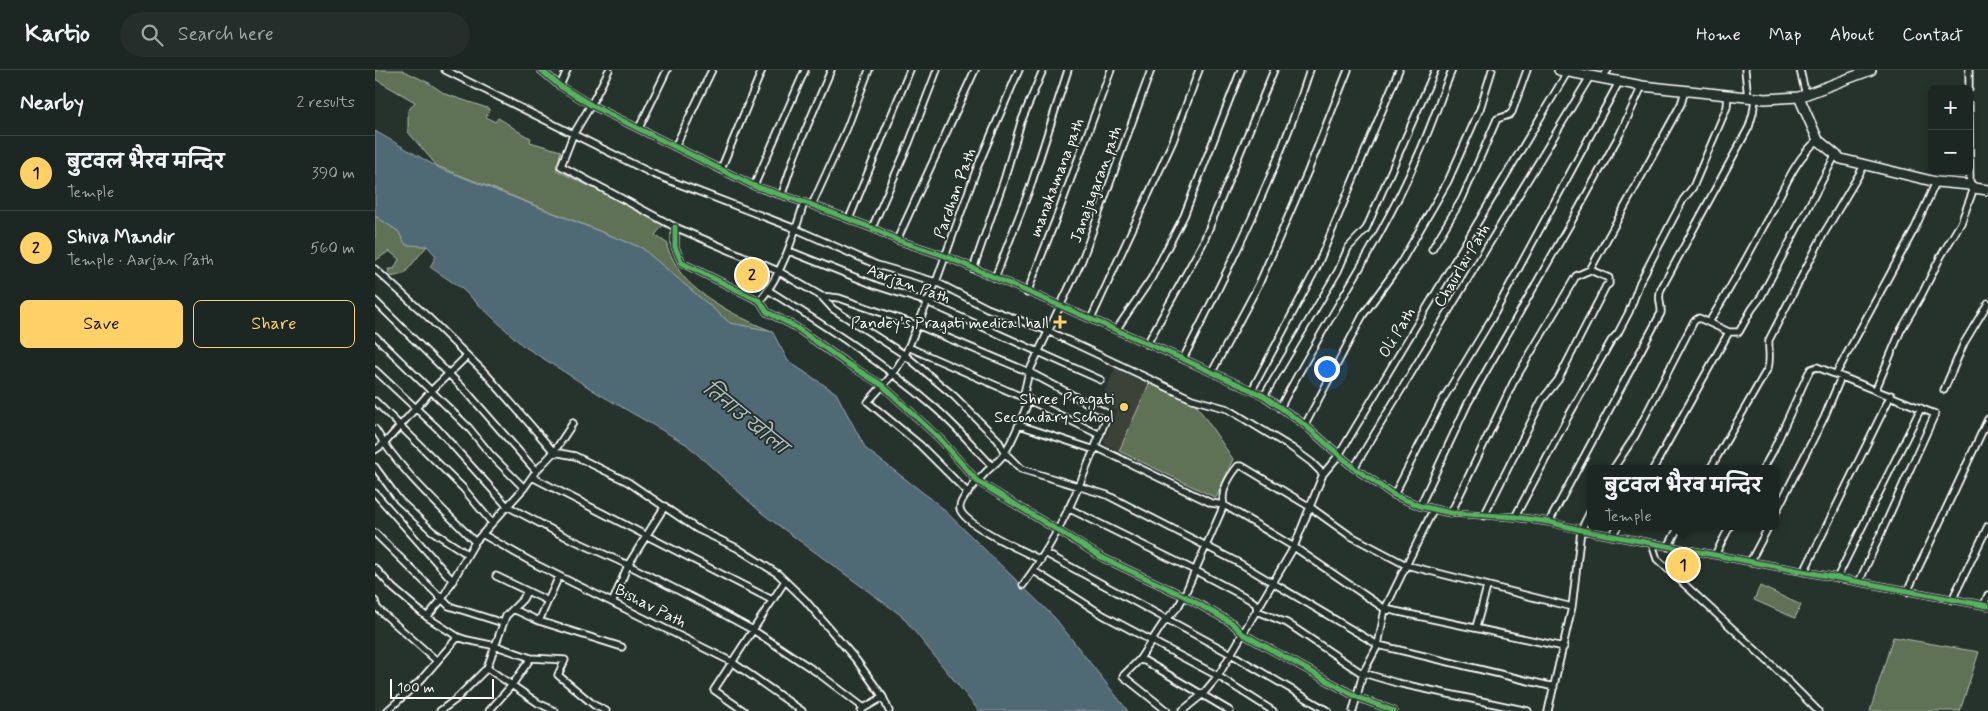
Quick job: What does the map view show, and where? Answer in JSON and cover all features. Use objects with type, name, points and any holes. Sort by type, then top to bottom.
[{"type":"street","points":[[445,70],[653,174],[796,229],[877,265],[937,282],[987,308],[1048,330],[1191,399],[1228,409],[1298,453],[1323,474]]},
{"type":"street","points":[[541,70],[560,86],[591,105],[754,186],[782,194],[872,228],[897,240],[945,256],[1252,390],[1264,396],[1305,425],[1355,468],[1394,495],[1421,506],[1451,513],[1515,517],[1549,522],[1652,544],[1952,600],[1986,605],[1988,595]]},
{"type":"street","points":[[560,86],[567,70]]},
{"type":"street","points":[[609,70],[573,135],[561,166],[675,226],[779,271],[821,296],[833,309],[905,355],[955,396],[998,440],[1005,453],[1021,469],[1107,495],[1241,564],[1378,645],[1554,687]]},
{"type":"street","points":[[639,128],[667,70]]},
{"type":"street","points":[[675,147],[712,70]]},
{"type":"street","points":[[721,169],[762,70]]},
{"type":"street","points":[[754,186],[805,70]]},
{"type":"street","points":[[782,194],[795,155],[831,70]]},
{"type":"street","points":[[812,205],[847,128],[869,70]]},
{"type":"street","points":[[849,219],[910,70]]},
{"type":"street","points":[[872,228],[909,143],[937,70]]},
{"type":"street","points":[[897,240],[975,70]]},
{"type":"street","name":"Pardhan Path","points":[[968,493],[920,445],[868,402],[893,374],[905,355],[907,346],[937,282],[977,168],[1019,70]]},
{"type":"street","points":[[973,269],[1004,180],[1021,122],[1043,70]]},
{"type":"street","points":[[995,278],[1029,188],[1068,70]]},
{"type":"street","name":"manakamana path","points":[[1027,293],[1111,70]]},
{"type":"street","name":"Janajagaran path","points":[[1029,400],[1024,393],[1029,372],[1059,305],[1082,260],[1151,70]]},
{"type":"street","points":[[1091,319],[1173,140],[1199,70]]},
{"type":"street","points":[[1116,330],[1151,278],[1184,216],[1241,70]]},
{"type":"street","points":[[1147,344],[1203,243],[1274,70]]},
{"type":"street","points":[[1183,359],[1223,280],[1277,161],[1310,70]]},
{"type":"street","points":[[1212,372],[1259,284],[1308,171],[1348,70]]},
{"type":"street","points":[[1252,390],[1316,269],[1399,70]]},
{"type":"street","points":[[1264,396],[1338,271],[1348,248],[1366,228],[1435,70]]},
{"type":"street","points":[[1280,408],[1305,358],[1351,282],[1417,159],[1452,70]]},
{"type":"street","points":[[1305,425],[1363,316],[1400,264],[1448,181],[1480,109],[1492,70]]},
{"type":"street","points":[[1432,249],[1462,199],[1497,119],[1512,112],[1527,70]]},
{"type":"street","points":[[1602,78],[1608,70]]},
{"type":"street","points":[[1549,522],[1661,314],[1662,307],[1658,296],[1661,289],[1749,127],[1753,113],[1745,70]]},
{"type":"street","points":[[1800,70],[1802,96],[1818,140],[1835,156],[1864,166],[1936,182],[1988,190]]},
{"type":"street","points":[[1564,71],[1642,86],[1751,98],[1802,96],[1871,70]]},
{"type":"street","points":[[1969,70],[1969,85]]},
{"type":"street","name":"Oli Path","points":[[1182,711],[1203,694],[1218,676],[1257,611],[1294,547],[1323,474],[1339,455],[1564,71]]},
{"type":"street","name":"Chaurlai Path","points":[[1355,468],[1591,76]]},
{"type":"street","points":[[1394,495],[1442,401],[1492,318],[1619,82]]},
{"type":"street","points":[[1421,506],[1468,403],[1620,134],[1642,86]]},
{"type":"street","points":[[1451,513],[1513,383],[1576,276],[1590,270],[1681,104],[1685,91]]},
{"type":"street","points":[[1515,517],[1572,408],[1611,341],[1618,333],[1629,312],[1640,282],[1683,200],[1693,187],[1727,107],[1728,95]]},
{"type":"street","points":[[1875,389],[1901,330],[1961,223],[1972,187],[1970,130]]},
{"type":"street","points":[[1709,322],[1730,290],[1788,180],[1806,150],[1818,140]]},
{"type":"street","points":[[1616,465],[1635,436],[1694,321],[1699,318],[1729,332],[1739,332],[1751,309],[1761,297],[1835,156]]},
{"type":"street","points":[[1712,465],[1768,368],[1771,359],[1768,348],[1769,340],[1823,235],[1864,166]]},
{"type":"street","points":[[1779,506],[1824,418],[1838,376],[1915,228],[1936,182]]},
{"type":"street","points":[[760,301],[789,251],[804,203]]},
{"type":"street","points":[[675,226],[675,248],[682,263],[760,301],[767,312],[794,326],[846,363],[882,385],[939,439],[977,482],[1103,558],[1184,596],[1232,623],[1243,634],[1357,697],[1393,711]]},
{"type":"street","name":"Aarjan Path","points":[[789,251],[877,286],[927,302],[1101,380]]},
{"type":"street","points":[[375,269],[429,318],[487,375],[554,452],[575,456],[628,482],[697,529],[768,566],[805,600],[850,653],[883,697],[889,711]]},
{"type":"street","points":[[1484,516],[1543,400],[1558,380],[1606,286],[1609,284],[1609,278],[1590,270]]},
{"type":"street","points":[[768,290],[819,322],[893,374],[935,408],[993,466]]},
{"type":"street","points":[[821,296],[839,298],[917,325],[1029,372],[1108,414],[1080,486],[1041,560],[1023,585]]},
{"type":"street","points":[[375,301],[415,338],[536,470]]},
{"type":"street","points":[[1943,390],[1965,342],[1988,303]]},
{"type":"street","points":[[1655,465],[1729,332]]},
{"type":"street","points":[[375,336],[469,428],[491,455],[524,488]]},
{"type":"street","points":[[907,346],[1029,400],[1100,435]]},
{"type":"street","points":[[375,450],[384,444],[431,391],[467,356]]},
{"type":"street","points":[[1765,465],[1811,369],[1817,367],[1935,414],[1859,582]]},
{"type":"street","points":[[375,370],[417,408],[507,506],[559,534],[703,602],[753,630],[818,673],[863,709],[883,697]]},
{"type":"street","points":[[1804,572],[1891,396]]},
{"type":"street","points":[[1029,400],[1005,453],[968,493],[961,502],[960,509],[965,516],[995,538],[1041,560]]},
{"type":"street","points":[[375,401],[463,488],[492,523]]},
{"type":"street","points":[[1837,578],[1921,408]]},
{"type":"street","points":[[1907,592],[1988,419]]},
{"type":"street","points":[[427,617],[453,582],[475,542],[524,488],[536,470],[554,452],[573,423]]},
{"type":"street","points":[[1019,425],[1095,448],[1211,503],[1224,505],[1294,547],[1385,609],[1563,647]]},
{"type":"street","points":[[375,429],[384,444],[421,486],[475,542]]},
{"type":"street","points":[[1167,711],[1123,676],[1139,660],[1151,640],[1178,607],[1224,505],[1222,499],[1232,472],[1238,466],[1242,466],[1310,507],[1349,535],[1406,565],[1572,607]]},
{"type":"street","points":[[375,467],[406,506],[432,531],[467,554]]},
{"type":"street","points":[[532,477],[772,600]]},
{"type":"street","points":[[375,493],[453,582]]},
{"type":"street","points":[[613,601],[628,565],[665,506]]},
{"type":"street","points":[[1069,508],[1194,570],[1256,604],[1257,611],[1287,623],[1363,673],[1397,683],[1529,711]]},
{"type":"street","points":[[1353,711],[1363,673],[1378,645],[1385,609],[1433,510]]},
{"type":"street","points":[[1548,711],[1572,607],[1581,530],[1587,518]]},
{"type":"street","points":[[1952,600],[1988,526]]},
{"type":"street","points":[[1612,536],[1616,530]]},
{"type":"street","points":[[1668,547],[1677,530]]},
{"type":"street","points":[[1715,556],[1728,530]]},
{"type":"street","points":[[1750,562],[1767,530]]},
{"type":"street","points":[[375,533],[449,606],[503,623]]},
{"type":"street","name":"Bishav Path","points":[[482,534],[559,576],[613,601],[732,662],[802,711]]},
{"type":"street","points":[[1652,544],[1657,559],[1775,667],[1818,711]]},
{"type":"street","points":[[1045,553],[1231,654],[1328,711]]},
{"type":"street","points":[[375,568],[393,588],[427,617],[458,636],[531,658],[565,660],[558,674],[595,705],[606,711]]},
{"type":"street","points":[[1033,572],[1103,615],[1218,676],[1273,711]]},
{"type":"street","points":[[496,576],[548,601]]},
{"type":"street","points":[[539,621],[559,576]]},
{"type":"street","points":[[741,710],[713,690],[785,581]]},
{"type":"street","points":[[1476,627],[1487,587]]},
{"type":"street","points":[[440,711],[455,700],[487,668],[506,616],[523,599],[527,591]]},
{"type":"street","points":[[375,601],[377,608],[437,661]]},
{"type":"street","points":[[513,609],[539,621],[622,647]]},
{"type":"street","points":[[387,711],[420,681],[458,636]]},
{"type":"street","points":[[489,711],[512,685],[531,658]]},
{"type":"street","points":[[1139,660],[1145,661],[1230,711]]},
{"type":"street","points":[[487,668],[555,711]]},
{"type":"shaded area","name":"Shree Pragati Secondary School","points":[[1116,366],[1151,381],[1119,451],[1106,445],[1104,441],[1117,411],[1100,403]]},
{"type":"green space","points":[[375,70],[402,70],[429,83],[445,94],[490,109],[486,117],[495,122],[498,118],[502,120],[531,138],[530,142],[561,151],[556,170],[665,223],[655,235],[668,244],[667,247],[673,260],[687,281],[722,307],[772,331],[730,323],[642,248],[437,166],[408,132],[408,111],[415,102],[375,79]]},
{"type":"green space","points":[[375,216],[398,231],[406,245],[427,246],[404,274],[390,277],[388,269],[394,269],[399,259],[389,251],[375,261]]},
{"type":"green space","points":[[1150,382],[1195,403],[1233,459],[1216,498],[1119,451]]},
{"type":"green space","points":[[1760,586],[1801,605],[1795,618],[1754,600]]},
{"type":"green space","points":[[1893,637],[1979,652],[1960,711],[1870,711]]},
{"type":"water","name":"तिनाउ खोला","points":[[375,131],[439,168],[642,248],[730,323],[772,331],[788,361],[836,393],[866,449],[938,504],[1055,618],[1128,711],[979,711],[902,616],[763,514],[686,444],[599,394],[522,345],[461,288],[430,267],[436,256],[427,246],[406,245],[398,231],[375,216]]},
{"type":"cycle path","points":[[541,70],[560,86],[591,105],[754,186],[812,205],[872,228],[897,240],[945,256],[1264,396],[1305,425],[1354,468],[1394,495],[1420,506],[1451,513],[1515,517],[1549,522],[1581,530],[1988,606]]},
{"type":"cycle path","points":[[675,227],[675,247],[682,263],[760,301],[767,312],[794,326],[846,363],[882,385],[940,439],[977,481],[1103,558],[1184,596],[1232,623],[1243,634],[1357,697],[1394,711]]},
{"type":"place","name":"Shiva Mandir","points":[[752,275]]},
{"type":"place","name":"Pandey's Pragati medical hall","points":[[1060,322]]},
{"type":"place","name":"Shree Pragati Secondary School","points":[[1124,407]]},
{"type":"place","name":"बुटवल भैरव मन्दिर","points":[[1683,565]]}]
